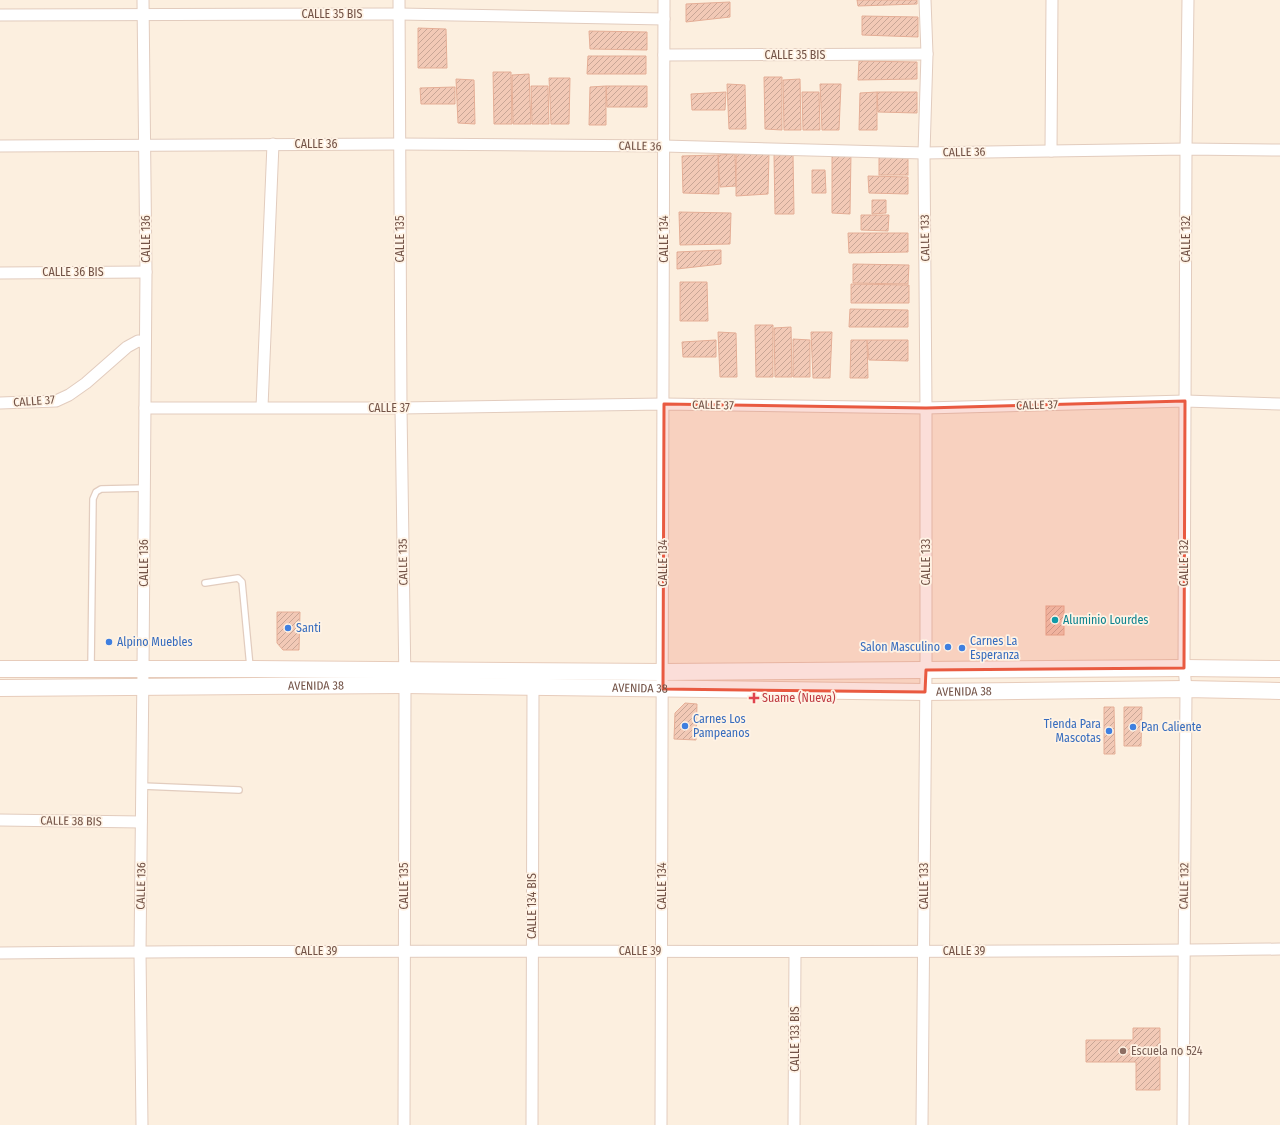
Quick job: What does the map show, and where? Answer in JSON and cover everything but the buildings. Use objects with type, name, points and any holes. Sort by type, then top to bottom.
[{"type":"main road","name":"AVENIDA 38","points":[[0,688],[143,688],[405,678],[662,672],[1184,668],[1280,669]]},
{"type":"main road","name":"AVENIDA 38","points":[[0,669],[250,669],[405,678],[533,688],[925,692],[1186,689],[1280,690]]},
{"type":"street","name":"CALLE 136","points":[[142,1125],[140,952],[146,272],[143,0]]},
{"type":"street","name":"CALLE 135","points":[[399,0],[401,408],[405,678],[404,1125]]},
{"type":"street","name":"CALLE 134","points":[[661,1125],[664,0]]},
{"type":"street","name":"CALLE 133","points":[[922,1125],[926,670],[924,153],[927,54],[925,0]]},
{"type":"street","points":[[1051,151],[1052,0]]},
{"type":"street","name":"CALLE 132","points":[[1183,1125],[1183,950],[1186,689],[1184,668],[1186,149],[1188,0]]},
{"type":"street","name":"CALLE 35 BIS","points":[[0,15],[399,14],[664,19]]},
{"type":"street","name":"CALLE 35 BIS","points":[[664,55],[927,54]]},
{"type":"street","points":[[262,407],[273,144]]},
{"type":"street","name":"CALLE 36","points":[[0,146],[399,144],[664,146],[924,153],[1186,149],[1280,150]]},
{"type":"street","name":"CALLE 36 BIS","points":[[0,272],[146,272]]},
{"type":"street","name":"CALLE 37","points":[[0,403],[56,401],[69,395],[86,383],[127,347],[138,341],[145,342]]},
{"type":"street","name":"CALLE 37","points":[[145,408],[401,408],[664,404],[926,408],[1185,401],[1280,404]]},
{"type":"street","name":"CALLE 134 BIS","points":[[532,1125],[533,688]]},
{"type":"street","name":"CALLE 38 BIS","points":[[0,820],[141,822]]},
{"type":"street","name":"CALLE 39","points":[[0,953],[661,951],[795,953],[1280,949]]},
{"type":"street","name":"CALLE 133 BIS","points":[[794,1125],[795,953]]},
{"type":"lane","points":[[91,669],[94,499],[96,492],[101,489],[145,488]]},
{"type":"lane","points":[[205,583],[238,578],[242,582],[250,669]]},
{"type":"lane","points":[[142,786],[239,790]]},
{"type":"highlighted area","points":[[1185,401],[1184,668],[926,670],[925,692],[663,689],[664,404],[926,408]]},
{"type":"place","name":"Aluminio Lourdes","points":[[1055,620]]},
{"type":"place","name":"Santi","points":[[288,628]]},
{"type":"place","name":"Alpino Muebles","points":[[109,642]]},
{"type":"place","name":"Salon Masculino","points":[[948,647]]},
{"type":"place","name":"Carnes La Esperanza","points":[[962,648]]},
{"type":"place","name":"Suame (Nueva)","points":[[754,698]]},
{"type":"place","name":"Carnes Los Pampeanos","points":[[685,726]]},
{"type":"place","name":"Pan Caliente","points":[[1133,727]]},
{"type":"place","name":"Tienda Para Mascotas","points":[[1109,731]]},
{"type":"place","name":"Escuela no 524","points":[[1123,1051]]}]
